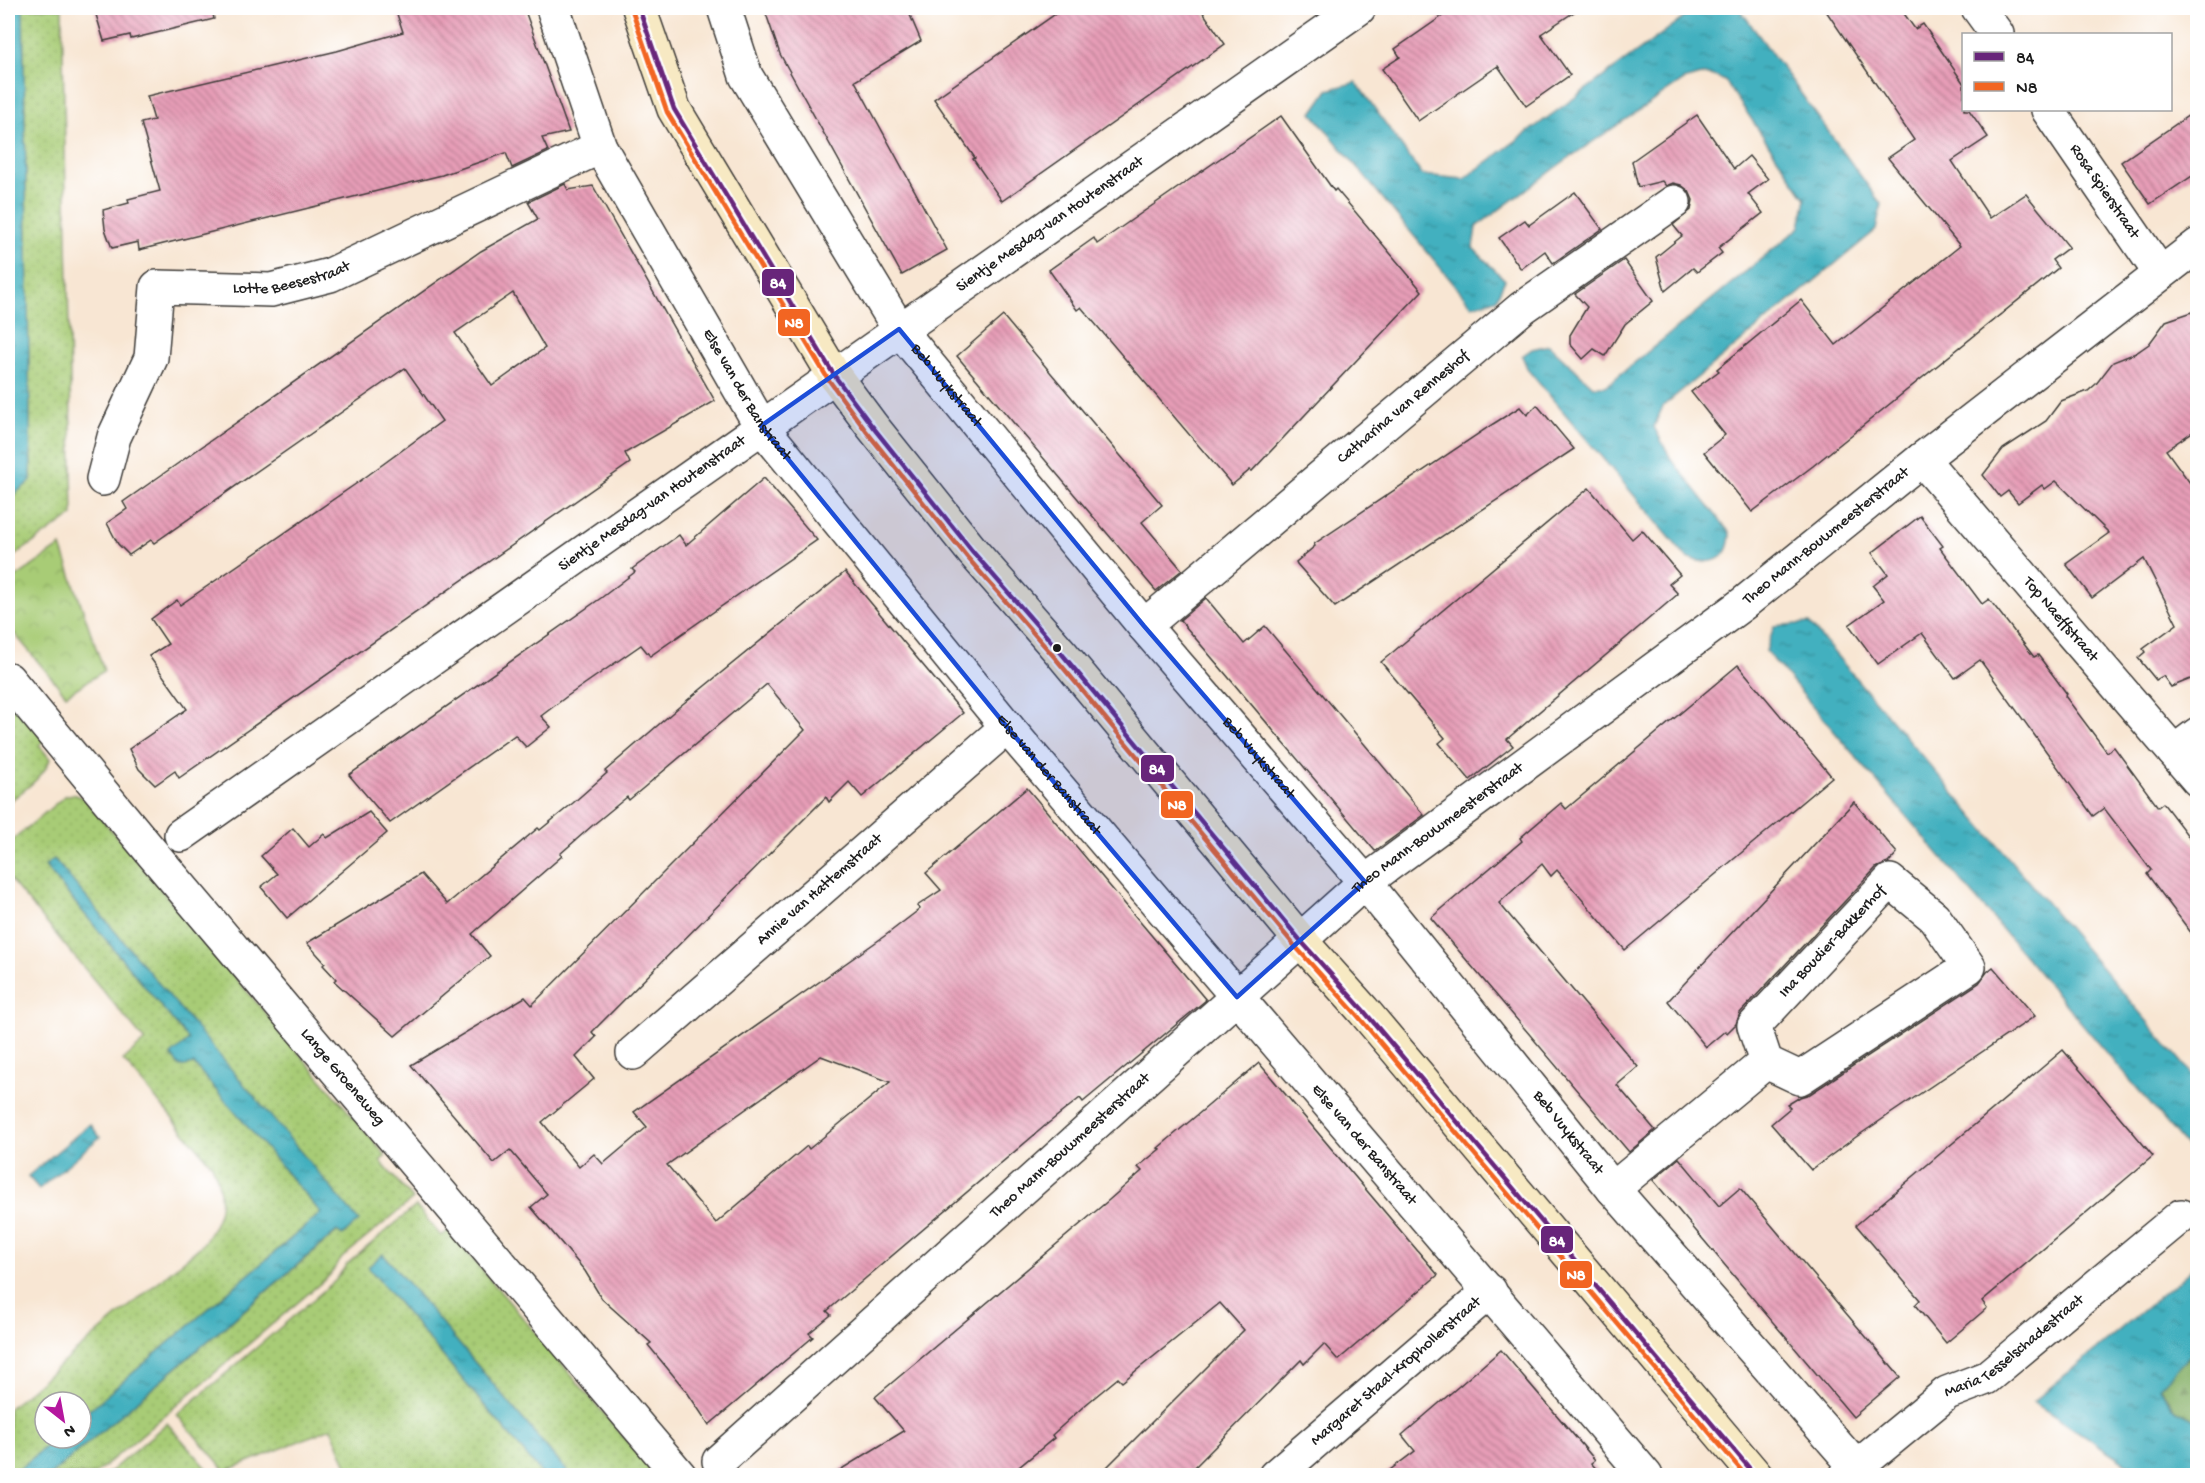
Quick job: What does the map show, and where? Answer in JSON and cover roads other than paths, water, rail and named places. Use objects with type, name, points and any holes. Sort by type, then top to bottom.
[{"type":"street","name":"Else van der Banstraat","points":[[553,8],[600,147],[761,426],[1007,727],[1646,1476]]},
{"type":"street","points":[[639,8],[674,109],[834,375],[872,426],[973,552],[1062,654],[1300,940],[1363,1010],[1756,1476]]},
{"type":"street","name":"Beb Vuykstraat","points":[[724,8],[746,76],[899,329],[1144,626],[1365,882],[1613,1189],[1851,1471]]},
{"type":"street","name":"Sientje Mesdag-van Houtenstraat","points":[[181,835],[1359,8]]},
{"type":"street","points":[[1978,8],[1996,33]]},
{"type":"street","name":"Rosa Spierstraat","points":[[2049,111],[2160,273]]},
{"type":"street","name":"Lotte Beesestraat","points":[[103,479],[114,436],[151,358],[157,287],[271,290],[330,275],[600,147]]},
{"type":"street","name":"Catharina van Renneshof","points":[[1144,626],[1522,308],[1674,202]]},
{"type":"street","name":"Theo Mann-Bouwmeesterstraat","points":[[719,1461],[1365,882],[1744,603],[1922,459],[2198,245]]},
{"type":"street","name":"Top Naeffstraat","points":[[1922,459],[2186,743],[2198,780]]},
{"type":"street","name":"Lange Groeneweg","points":[[8,679],[680,1476]]},
{"type":"street","name":"Annie van Hattemstraat","points":[[633,1053],[1007,727]]},
{"type":"street","name":"Ina Boudier-Bakkerhof","points":[[1890,881],[1934,917],[1969,967],[1800,1078],[1766,1062],[1754,1026],[1890,881]]},
{"type":"street","points":[[1613,1189],[1766,1062]]},
{"type":"street","name":"Maria Tesselschadestraat","points":[[1851,1471],[1947,1393],[1986,1378],[2181,1216]]},
{"type":"street","name":"Margaret Staal-Krophollerstraat","points":[[1275,1476],[1490,1291]]},
{"type":"water","points":[[8,8],[23,8],[31,481],[8,499]]},
{"type":"water","points":[[1697,8],[1739,8],[1881,204],[1876,230],[1663,406],[1654,427],[1671,459],[1730,533],[1729,543],[1722,556],[1704,562],[1687,558],[1528,370],[1522,356],[1532,349],[1549,345],[1593,386],[1606,386],[1800,227],[1806,199],[1726,82],[1715,76],[1706,75],[1684,80],[1563,162],[1476,227],[1473,248],[1505,280],[1496,299],[1472,306],[1312,113],[1328,90],[1356,82],[1422,175],[1464,179]]},
{"type":"water","points":[[1809,623],[2197,1080],[2197,1159],[1766,651],[1774,626]]},
{"type":"water","points":[[54,859],[359,1221],[342,1236],[337,1231],[93,1438],[93,1407],[321,1213],[194,1064],[180,1067],[171,1055],[189,1040],[45,866]]},
{"type":"water","points":[[90,1124],[100,1137],[39,1189],[28,1176]]},
{"type":"water","points":[[383,1254],[570,1475],[543,1475],[368,1267]]},
{"type":"water","points":[[2197,1265],[2197,1347],[2159,1388],[2177,1411],[2197,1421],[2197,1475],[2132,1467],[2033,1402]]},
{"type":"water","points":[[42,1450],[79,1450],[50,1475],[12,1475]]}]
